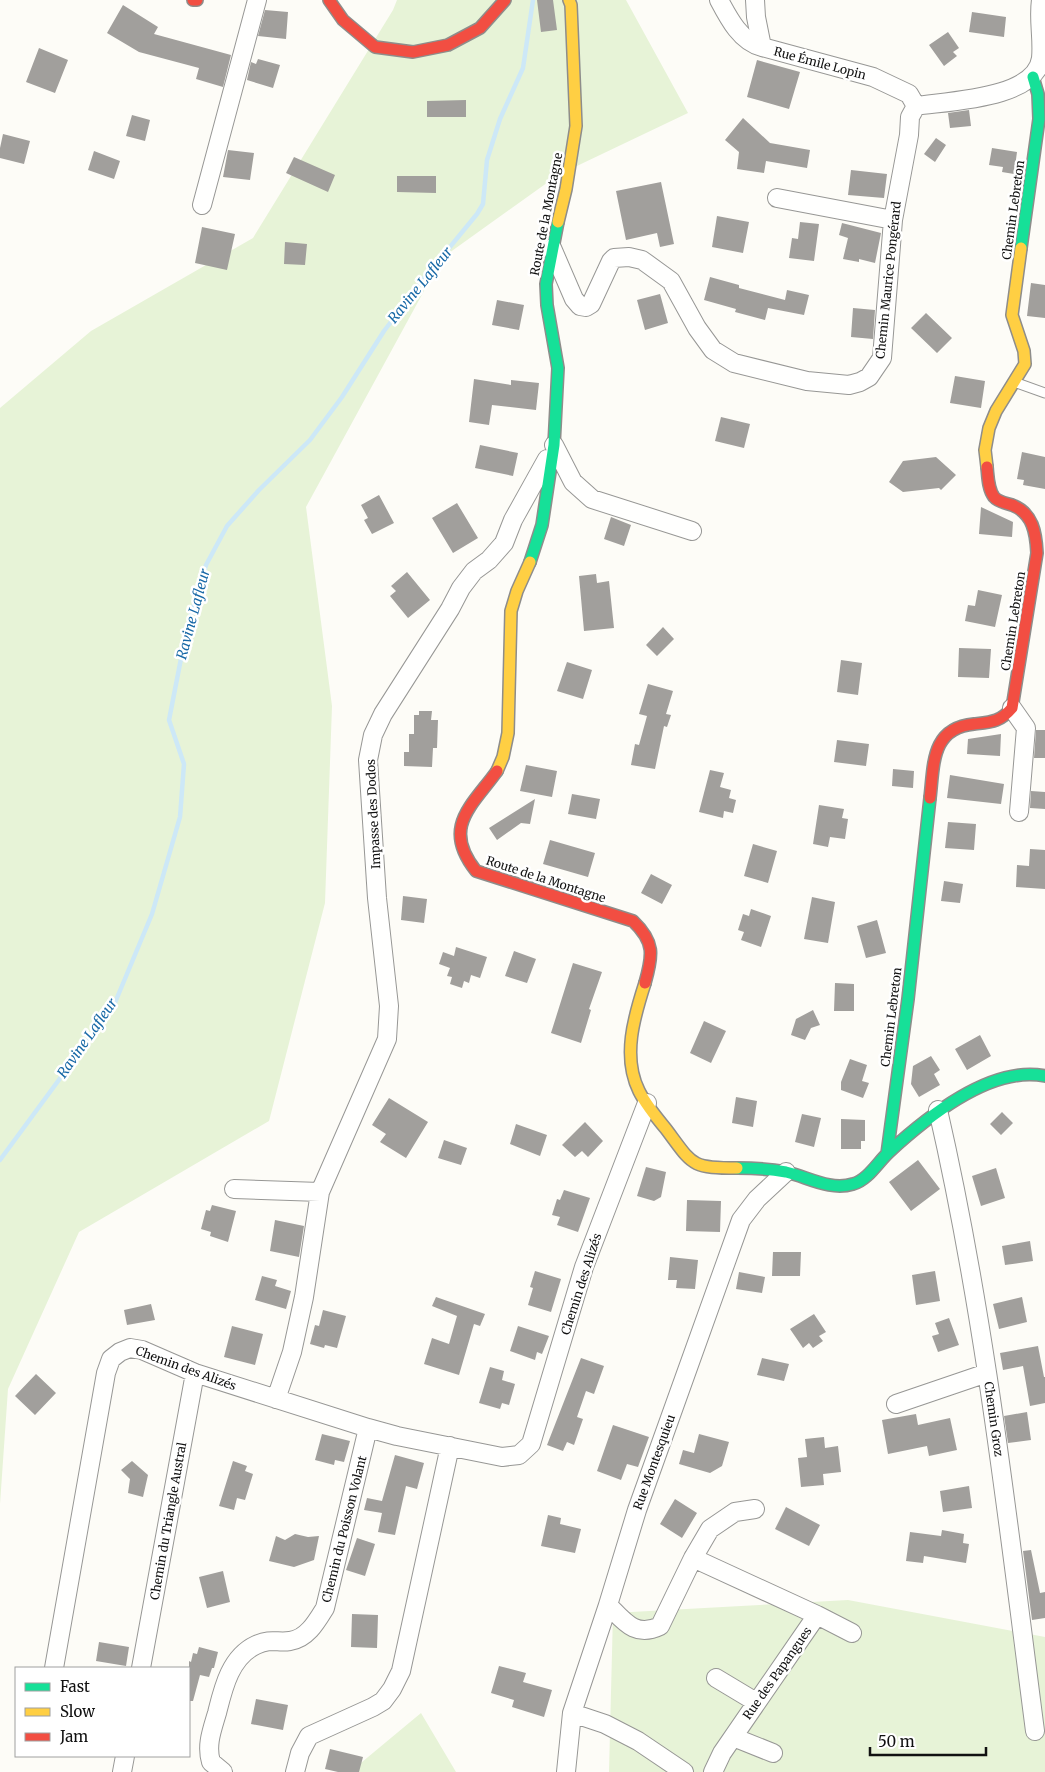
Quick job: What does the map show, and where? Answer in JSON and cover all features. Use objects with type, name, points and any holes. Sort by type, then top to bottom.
[{"type":"main road","points":[[329,0],[343,20],[375,47],[413,52],[448,45],[480,28],[505,0]]},
{"type":"main road","name":"Route de la Montagne","points":[[569,0],[571,4],[576,126],[566,189],[552,248],[546,284],[547,305],[558,368],[554,445],[542,525],[534,553],[517,591],[511,611],[508,733],[505,752],[498,770],[468,808],[461,820],[461,843],[464,853],[476,871],[633,921],[648,936],[651,956],[633,1025],[633,1074],[640,1091],[680,1150],[692,1162],[702,1168],[748,1168],[786,1172],[824,1184],[854,1184],[864,1178],[887,1154],[938,1110],[1015,1075],[1036,1074],[1045,1076]]},
{"type":"main road","name":"Chemin Lebreton","points":[[887,1154],[908,999],[935,755],[938,743],[945,734],[954,728],[966,724],[994,722],[1008,715],[1012,708],[1041,554],[1033,524],[1027,515],[1017,507],[997,500],[994,496],[989,486],[985,450],[989,428],[996,411],[1026,364],[1025,348],[1014,325],[1012,315],[1040,119],[1038,94],[1032,77]]},
{"type":"street","points":[[202,205],[257,0]]},
{"type":"street","points":[[719,0],[745,39],[752,45],[762,47]]},
{"type":"street","name":"Rue Émile Lopin","points":[[755,0],[756,17],[762,47],[873,77],[909,94],[916,106]]},
{"type":"street","points":[[916,106],[1005,91],[1032,77],[1041,58],[1039,12],[1041,0]]},
{"type":"street","name":"Chemin Maurice Pongérard","points":[[552,248],[574,299],[580,306],[586,307],[591,304],[614,258],[629,257],[642,260],[671,281],[697,328],[713,350],[734,363],[808,382],[849,385],[860,382],[870,378],[882,358],[893,220],[909,135],[910,117],[916,106]]},
{"type":"street","points":[[777,198],[893,220]]},
{"type":"street","points":[[554,445],[573,482],[592,499],[692,531]]},
{"type":"street","name":"Impasse des Dodos","points":[[276,1399],[292,1352],[304,1296],[320,1192],[387,1039],[389,1006],[377,898],[368,760],[373,735],[383,714],[450,610],[461,588],[474,572],[489,560],[504,543],[513,520],[554,445]]},
{"type":"street","points":[[1012,708],[1026,728],[1019,812]]},
{"type":"street","name":"Chemin des Alizés","points":[[54,1667],[106,1373],[111,1359],[120,1352],[130,1348],[142,1350],[195,1373],[368,1428],[397,1436],[502,1457],[519,1455],[531,1444],[584,1267],[647,1102]]},
{"type":"street","name":"Chemin Groz","points":[[938,1110],[955,1187],[995,1421],[1035,1731]]},
{"type":"street","name":"Rue Montesquieu","points":[[566,1772],[572,1713],[637,1510],[741,1220],[757,1198],[786,1172]]},
{"type":"street","points":[[234,1189],[320,1192]]},
{"type":"street","name":"Chemin du Triangle Austral","points":[[141,1667],[195,1373]]},
{"type":"street","points":[[896,1404],[987,1373]]},
{"type":"street","name":"Chemin du Poisson Volant","points":[[223,1772],[211,1762],[208,1747],[226,1679],[236,1663],[248,1650],[256,1645],[272,1640],[288,1642],[296,1640],[316,1624],[325,1608],[368,1428]]},
{"type":"street","points":[[295,1772],[300,1753],[309,1736],[384,1701],[401,1671],[450,1446]]},
{"type":"street","points":[[608,1605],[628,1626],[635,1629],[645,1631],[660,1626],[693,1558],[710,1529],[735,1512],[755,1509]]},
{"type":"street","name":"Rue des Papangues","points":[[693,1558],[817,1615],[722,1753],[713,1772]]},
{"type":"street","points":[[817,1615],[852,1633]]},
{"type":"street","points":[[716,1678],[756,1702]]},
{"type":"street","points":[[572,1713],[605,1724],[638,1741],[684,1772]]},
{"type":"street","points":[[733,1737],[773,1753]]},
{"type":"street","points":[[122,1772],[125,1757]]},
{"type":"lane","points":[[1014,382],[1045,393]]},
{"type":"green space","points":[[397,0],[626,0],[688,113],[558,175],[442,258],[306,507],[332,706],[325,903],[269,1121],[79,1232],[8,1389],[0,1504],[0,408],[91,331],[253,238],[393,10]]},
{"type":"green space","points":[[848,1600],[1045,1637],[1045,1772],[609,1772],[613,1613]]},
{"type":"green space","points":[[421,1713],[456,1772],[350,1772]]},
{"type":"building","points":[[537,0],[553,0],[557,30],[541,32]]},
{"type":"building","points":[[123,5],[158,27],[154,34],[231,55],[223,87],[196,79],[199,68],[139,52],[107,33]]},
{"type":"building","points":[[265,10],[288,12],[286,39],[258,36]]},
{"type":"building","points":[[972,12],[1006,17],[1004,37],[969,32]]},
{"type":"building","points":[[948,32],[959,48],[953,52],[957,56],[944,66],[929,45]]},
{"type":"building","points":[[39,48],[68,60],[55,93],[26,82]]},
{"type":"building","points":[[258,59],[280,65],[273,88],[247,80],[251,62],[256,64]]},
{"type":"building","points":[[757,60],[800,72],[789,109],[747,97]]},
{"type":"building","points":[[466,100],[466,117],[427,117],[427,101]]},
{"type":"building","points":[[969,110],[971,126],[950,128],[948,113]]},
{"type":"building","points":[[132,115],[150,120],[145,141],[126,136]]},
{"type":"building","points":[[743,118],[770,143],[810,150],[807,168],[766,161],[764,173],[737,169],[739,152],[725,140]]},
{"type":"building","points":[[3,134],[30,141],[24,164],[0,158]]},
{"type":"building","points":[[936,138],[946,145],[935,162],[924,154]]},
{"type":"building","points":[[992,148],[1017,152],[1014,174],[1002,172],[1003,167],[989,165]]},
{"type":"building","points":[[228,150],[254,153],[250,180],[223,177]]},
{"type":"building","points":[[94,151],[120,161],[114,179],[88,170]]},
{"type":"building","points":[[294,157],[335,175],[328,192],[286,173]]},
{"type":"building","points":[[851,170],[887,174],[884,198],[848,195]]},
{"type":"building","points":[[397,176],[436,176],[436,193],[397,192]]},
{"type":"building","points":[[661,182],[674,244],[660,247],[657,233],[626,240],[616,191]]},
{"type":"building","points":[[717,216],[749,222],[743,253],[712,247]]},
{"type":"building","points":[[800,222],[819,224],[814,261],[789,258],[792,238],[798,239]]},
{"type":"building","points":[[842,223],[881,233],[875,263],[859,259],[859,262],[843,259],[848,238],[839,235]]},
{"type":"building","points":[[202,227],[235,234],[227,270],[195,263]]},
{"type":"building","points":[[285,242],[307,244],[305,265],[284,264]]},
{"type":"building","points":[[710,277],[739,285],[739,288],[785,300],[787,290],[809,295],[804,315],[768,308],[765,320],[735,312],[736,309],[704,300]]},
{"type":"building","points":[[1031,283],[1045,285],[1045,318],[1027,316]]},
{"type":"building","points":[[660,294],[668,323],[645,330],[637,300]]},
{"type":"building","points":[[497,300],[524,305],[519,330],[492,325]]},
{"type":"building","points":[[853,308],[875,310],[873,339],[851,337]]},
{"type":"building","points":[[926,313],[952,338],[937,353],[911,328]]},
{"type":"building","points":[[955,376],[985,381],[981,408],[950,403]]},
{"type":"building","points":[[474,379],[511,385],[511,380],[539,383],[536,410],[492,405],[489,425],[469,422]]},
{"type":"building","points":[[721,417],[750,424],[744,448],[715,441]]},
{"type":"building","points":[[480,445],[518,453],[513,476],[475,468]]},
{"type":"building","points":[[1022,452],[1045,457],[1045,489],[1023,485],[1024,480],[1017,479]]},
{"type":"building","points":[[936,457],[956,475],[941,490],[939,488],[903,492],[889,482],[903,461]]},
{"type":"building","points":[[379,495],[394,523],[372,534],[364,520],[368,518],[361,505]]},
{"type":"building","points":[[457,503],[478,538],[453,553],[432,518]]},
{"type":"building","points":[[981,507],[1013,522],[1012,537],[979,534]]},
{"type":"building","points":[[611,517],[631,525],[624,546],[604,539]]},
{"type":"building","points":[[407,572],[430,600],[408,618],[390,596],[396,591],[391,586]]},
{"type":"building","points":[[596,574],[597,583],[609,581],[614,628],[584,631],[579,576]]},
{"type":"building","points":[[978,590],[1002,595],[995,627],[965,621],[968,605],[975,606]]},
{"type":"building","points":[[663,627],[674,639],[657,656],[646,645]]},
{"type":"building","points":[[959,648],[991,649],[989,678],[958,677]]},
{"type":"building","points":[[841,660],[862,663],[858,695],[837,692]]},
{"type":"building","points":[[567,662],[592,670],[583,699],[557,691]]},
{"type":"building","points":[[648,684],[673,691],[666,714],[671,715],[667,727],[664,726],[655,769],[631,765],[635,744],[639,745],[647,716],[639,714]]},
{"type":"building","points":[[419,711],[432,711],[431,720],[438,720],[437,748],[433,748],[432,767],[404,766],[404,752],[409,752],[409,734],[414,734],[414,715],[419,715]]},
{"type":"building","points":[[1036,730],[1045,730],[1045,758],[1034,758]]},
{"type":"building","points":[[1001,734],[1000,756],[967,754],[968,739]]},
{"type":"building","points":[[837,740],[869,744],[866,766],[834,762]]},
{"type":"building","points":[[526,765],[557,771],[552,797],[520,791]]},
{"type":"building","points":[[893,769],[914,771],[913,788],[892,786]]},
{"type":"building","points":[[710,770],[724,773],[720,787],[731,790],[729,798],[736,800],[733,813],[724,811],[723,818],[699,812]]},
{"type":"building","points":[[950,775],[1004,784],[1001,804],[947,798]]},
{"type":"building","points":[[1031,791],[1045,792],[1045,809],[1030,808]]},
{"type":"building","points":[[572,794],[600,799],[596,819],[568,814]]},
{"type":"building","points":[[535,799],[530,824],[521,823],[497,840],[489,828]]},
{"type":"building","points":[[819,805],[844,809],[842,818],[848,819],[845,839],[830,837],[828,847],[813,844]]},
{"type":"building","points":[[948,822],[976,824],[974,850],[945,848]]},
{"type":"building","points":[[550,840],[595,853],[588,877],[543,864]]},
{"type":"building","points":[[753,844],[777,851],[768,883],[744,876]]},
{"type":"building","points":[[1030,849],[1045,850],[1045,889],[1016,887],[1017,865],[1029,866]]},
{"type":"building","points":[[651,874],[672,885],[662,904],[641,893]]},
{"type":"building","points":[[944,881],[963,884],[960,903],[941,901]]},
{"type":"building","points":[[403,896],[427,899],[424,923],[401,920]]},
{"type":"building","points":[[812,897],[835,902],[828,943],[804,939]]},
{"type":"building","points":[[751,909],[771,916],[761,947],[741,940],[744,932],[738,930],[743,914],[749,916]]},
{"type":"building","points":[[877,920],[886,953],[866,958],[857,926]]},
{"type":"building","points":[[456,947],[487,957],[480,978],[471,975],[469,983],[464,981],[462,988],[450,984],[452,977],[447,976],[450,968],[439,964],[443,952],[454,956]]},
{"type":"building","points":[[514,951],[536,959],[527,983],[505,976]]},
{"type":"building","points":[[573,963],[602,972],[589,1009],[591,1010],[581,1043],[551,1033]]},
{"type":"building","points":[[835,983],[854,984],[854,1011],[834,1011]]},
{"type":"building","points":[[813,1010],[820,1025],[811,1028],[805,1040],[791,1035],[796,1019]]},
{"type":"building","points":[[704,1021],[726,1031],[711,1063],[690,1053]]},
{"type":"building","points":[[980,1035],[991,1056],[967,1070],[955,1049]]},
{"type":"building","points":[[931,1056],[940,1070],[934,1074],[940,1085],[919,1097],[911,1084],[913,1066]]},
{"type":"building","points":[[850,1059],[867,1065],[862,1081],[869,1083],[863,1098],[841,1090],[841,1082]]},
{"type":"building","points":[[736,1097],[757,1101],[753,1127],[732,1123]]},
{"type":"building","points":[[389,1098],[428,1122],[406,1158],[380,1142],[386,1134],[372,1125]]},
{"type":"building","points":[[1002,1112],[1013,1123],[1001,1135],[990,1124]]},
{"type":"building","points":[[802,1114],[821,1118],[814,1147],[795,1142]]},
{"type":"building","points":[[841,1119],[865,1120],[865,1141],[861,1141],[861,1149],[841,1149]]},
{"type":"building","points":[[585,1122],[603,1141],[588,1157],[582,1151],[575,1157],[562,1145]]},
{"type":"building","points":[[516,1124],[547,1135],[540,1156],[510,1144]]},
{"type":"building","points":[[444,1140],[467,1148],[461,1165],[438,1158]]},
{"type":"building","points":[[918,1160],[940,1189],[911,1211],[889,1182]]},
{"type":"building","points":[[646,1167],[666,1172],[661,1197],[654,1201],[637,1196]]},
{"type":"building","points":[[996,1168],[1005,1198],[981,1206],[972,1176]]},
{"type":"building","points":[[564,1190],[590,1198],[578,1232],[557,1225],[560,1217],[552,1215],[557,1199],[560,1200]]},
{"type":"building","points":[[687,1200],[721,1201],[720,1232],[686,1231]]},
{"type":"building","points":[[212,1205],[236,1211],[228,1242],[210,1236],[211,1232],[201,1229],[206,1210],[210,1211]]},
{"type":"building","points":[[275,1220],[304,1226],[299,1257],[270,1251]]},
{"type":"building","points":[[1030,1241],[1033,1261],[1005,1265],[1002,1246]]},
{"type":"building","points":[[773,1252],[801,1252],[800,1276],[772,1276]]},
{"type":"building","points":[[670,1257],[698,1260],[695,1289],[676,1288],[677,1280],[668,1280]]},
{"type":"building","points":[[535,1271],[561,1279],[551,1312],[528,1305],[533,1288],[530,1287]]},
{"type":"building","points":[[935,1271],[940,1301],[916,1305],[912,1275]]},
{"type":"building","points":[[739,1272],[765,1277],[762,1293],[736,1289]]},
{"type":"building","points":[[262,1276],[277,1280],[275,1286],[291,1291],[286,1309],[255,1300]]},
{"type":"building","points":[[436,1297],[485,1314],[480,1326],[474,1324],[459,1375],[424,1364],[432,1338],[449,1344],[457,1316],[432,1306]]},
{"type":"building","points":[[1022,1297],[1027,1322],[999,1329],[993,1304]]},
{"type":"building","points":[[151,1304],[155,1320],[127,1325],[124,1310]]},
{"type":"building","points":[[323,1310],[346,1316],[337,1348],[325,1345],[324,1348],[310,1344],[315,1325],[319,1326]]},
{"type":"building","points":[[814,1314],[826,1332],[819,1336],[823,1341],[813,1348],[809,1343],[803,1348],[790,1329]]},
{"type":"building","points":[[949,1318],[959,1345],[938,1352],[932,1336],[939,1334],[935,1323]]},
{"type":"building","points":[[232,1326],[263,1334],[255,1365],[224,1357]]},
{"type":"building","points":[[518,1326],[549,1336],[542,1354],[537,1352],[535,1360],[510,1351]]},
{"type":"building","points":[[1038,1346],[1045,1377],[1045,1403],[1030,1406],[1023,1366],[1003,1370],[1000,1353]]},
{"type":"building","points":[[581,1358],[604,1366],[594,1394],[586,1391],[577,1417],[583,1419],[574,1445],[567,1442],[563,1451],[547,1445]]},
{"type":"building","points":[[762,1358],[789,1364],[784,1381],[757,1375]]},
{"type":"building","points":[[490,1367],[504,1371],[502,1380],[515,1384],[509,1405],[502,1403],[500,1409],[479,1403]]},
{"type":"building","points":[[36,1374],[56,1393],[35,1415],[15,1396]]},
{"type":"building","points":[[1027,1412],[1031,1440],[1008,1443],[1004,1416]]},
{"type":"building","points":[[916,1414],[918,1425],[950,1418],[957,1450],[929,1456],[927,1446],[888,1454],[882,1420]]},
{"type":"building","points":[[613,1425],[649,1437],[638,1467],[627,1464],[621,1480],[597,1471]]},
{"type":"building","points":[[322,1434],[350,1441],[344,1462],[335,1460],[334,1465],[315,1460]]},
{"type":"building","points":[[699,1434],[729,1442],[722,1466],[710,1473],[679,1464],[683,1450],[694,1453]]},
{"type":"building","points":[[824,1437],[825,1448],[838,1446],[841,1472],[823,1474],[824,1485],[801,1487],[798,1458],[807,1457],[805,1439]]},
{"type":"building","points":[[395,1455],[424,1463],[417,1489],[406,1486],[395,1535],[378,1532],[382,1513],[364,1510],[367,1498],[382,1501]]},
{"type":"building","points":[[132,1461],[148,1475],[143,1497],[128,1493],[130,1479],[121,1470]]},
{"type":"building","points":[[233,1461],[247,1466],[245,1471],[253,1474],[245,1500],[237,1498],[234,1510],[219,1506]]},
{"type":"building","points":[[969,1486],[972,1508],[943,1512],[940,1491]]},
{"type":"building","points":[[675,1499],[697,1513],[682,1538],[660,1524]]},
{"type":"building","points":[[786,1507],[820,1525],[809,1546],[775,1529]]},
{"type":"building","points":[[548,1515],[561,1518],[560,1524],[581,1529],[575,1553],[541,1546]]},
{"type":"building","points":[[942,1530],[964,1534],[963,1543],[969,1544],[966,1563],[924,1556],[923,1563],[906,1561],[910,1532],[941,1536]]},
{"type":"building","points":[[295,1534],[308,1537],[319,1536],[314,1560],[294,1567],[269,1561],[276,1536],[285,1540]]},
{"type":"building","points":[[357,1538],[375,1544],[365,1576],[346,1570]]},
{"type":"building","points":[[1031,1550],[1040,1593],[1045,1592],[1045,1618],[1032,1620],[1023,1551]]},
{"type":"building","points":[[223,1571],[230,1602],[207,1608],[199,1577]]},
{"type":"building","points":[[352,1614],[378,1615],[377,1648],[351,1647]]},
{"type":"building","points":[[99,1642],[129,1647],[126,1666],[96,1661]]},
{"type":"building","points":[[199,1647],[218,1652],[214,1668],[212,1668],[209,1677],[200,1675],[193,1701],[190,1701],[189,1661],[191,1662],[193,1653],[197,1654]]},
{"type":"building","points":[[499,1666],[526,1673],[523,1682],[552,1690],[544,1717],[512,1707],[514,1700],[491,1693]]},
{"type":"building","points":[[256,1699],[288,1705],[283,1730],[251,1724]]},
{"type":"building","points":[[330,1749],[363,1757],[359,1772],[338,1772],[325,1769]]},
{"type":"waterway","name":"Ravine Lafleur","points":[[0,1160],[114,1005],[152,914],[180,817],[184,764],[169,720],[187,628],[206,565],[227,526],[259,490],[310,440],[342,397],[384,331],[483,204],[487,160],[500,119],[523,68],[533,0]]},
{"type":"traffic: fast","points":[[1021,248],[1039,119],[1038,94],[1033,77]]},
{"type":"traffic: fast","points":[[530,562],[542,525],[554,445],[558,368],[547,305],[546,284],[558,222]]},
{"type":"traffic: fast","points":[[887,1154],[908,999],[930,798]]},
{"type":"traffic: fast","points":[[737,1168],[786,1172],[827,1185],[844,1186],[853,1184],[868,1175],[904,1138],[961,1097],[1003,1078],[1024,1075],[1045,1076]]},
{"type":"traffic: slow","points":[[558,222],[566,189],[576,126],[571,5],[569,0]]},
{"type":"traffic: slow","points":[[987,467],[985,450],[989,428],[996,411],[1025,364],[1024,351],[1012,315],[1021,248]]},
{"type":"traffic: slow","points":[[497,771],[503,757],[508,733],[511,611],[517,591],[530,562]]},
{"type":"traffic: slow","points":[[645,983],[634,1023],[631,1051],[631,1065],[639,1091],[651,1111],[694,1162],[710,1167],[737,1168]]},
{"type":"traffic: jam","points":[[329,0],[343,20],[375,47],[413,52],[448,45],[480,28],[505,0]]},
{"type":"traffic: jam","points":[[930,798],[934,761],[942,740],[950,732],[960,727],[991,722],[1004,716],[1012,708],[1037,553],[1034,531],[1029,518],[1019,509],[994,497],[989,487],[987,467]]},
{"type":"traffic: jam","points":[[497,771],[470,806],[461,829],[461,842],[466,856],[476,871],[633,921],[649,942],[651,957],[645,983]]}]
